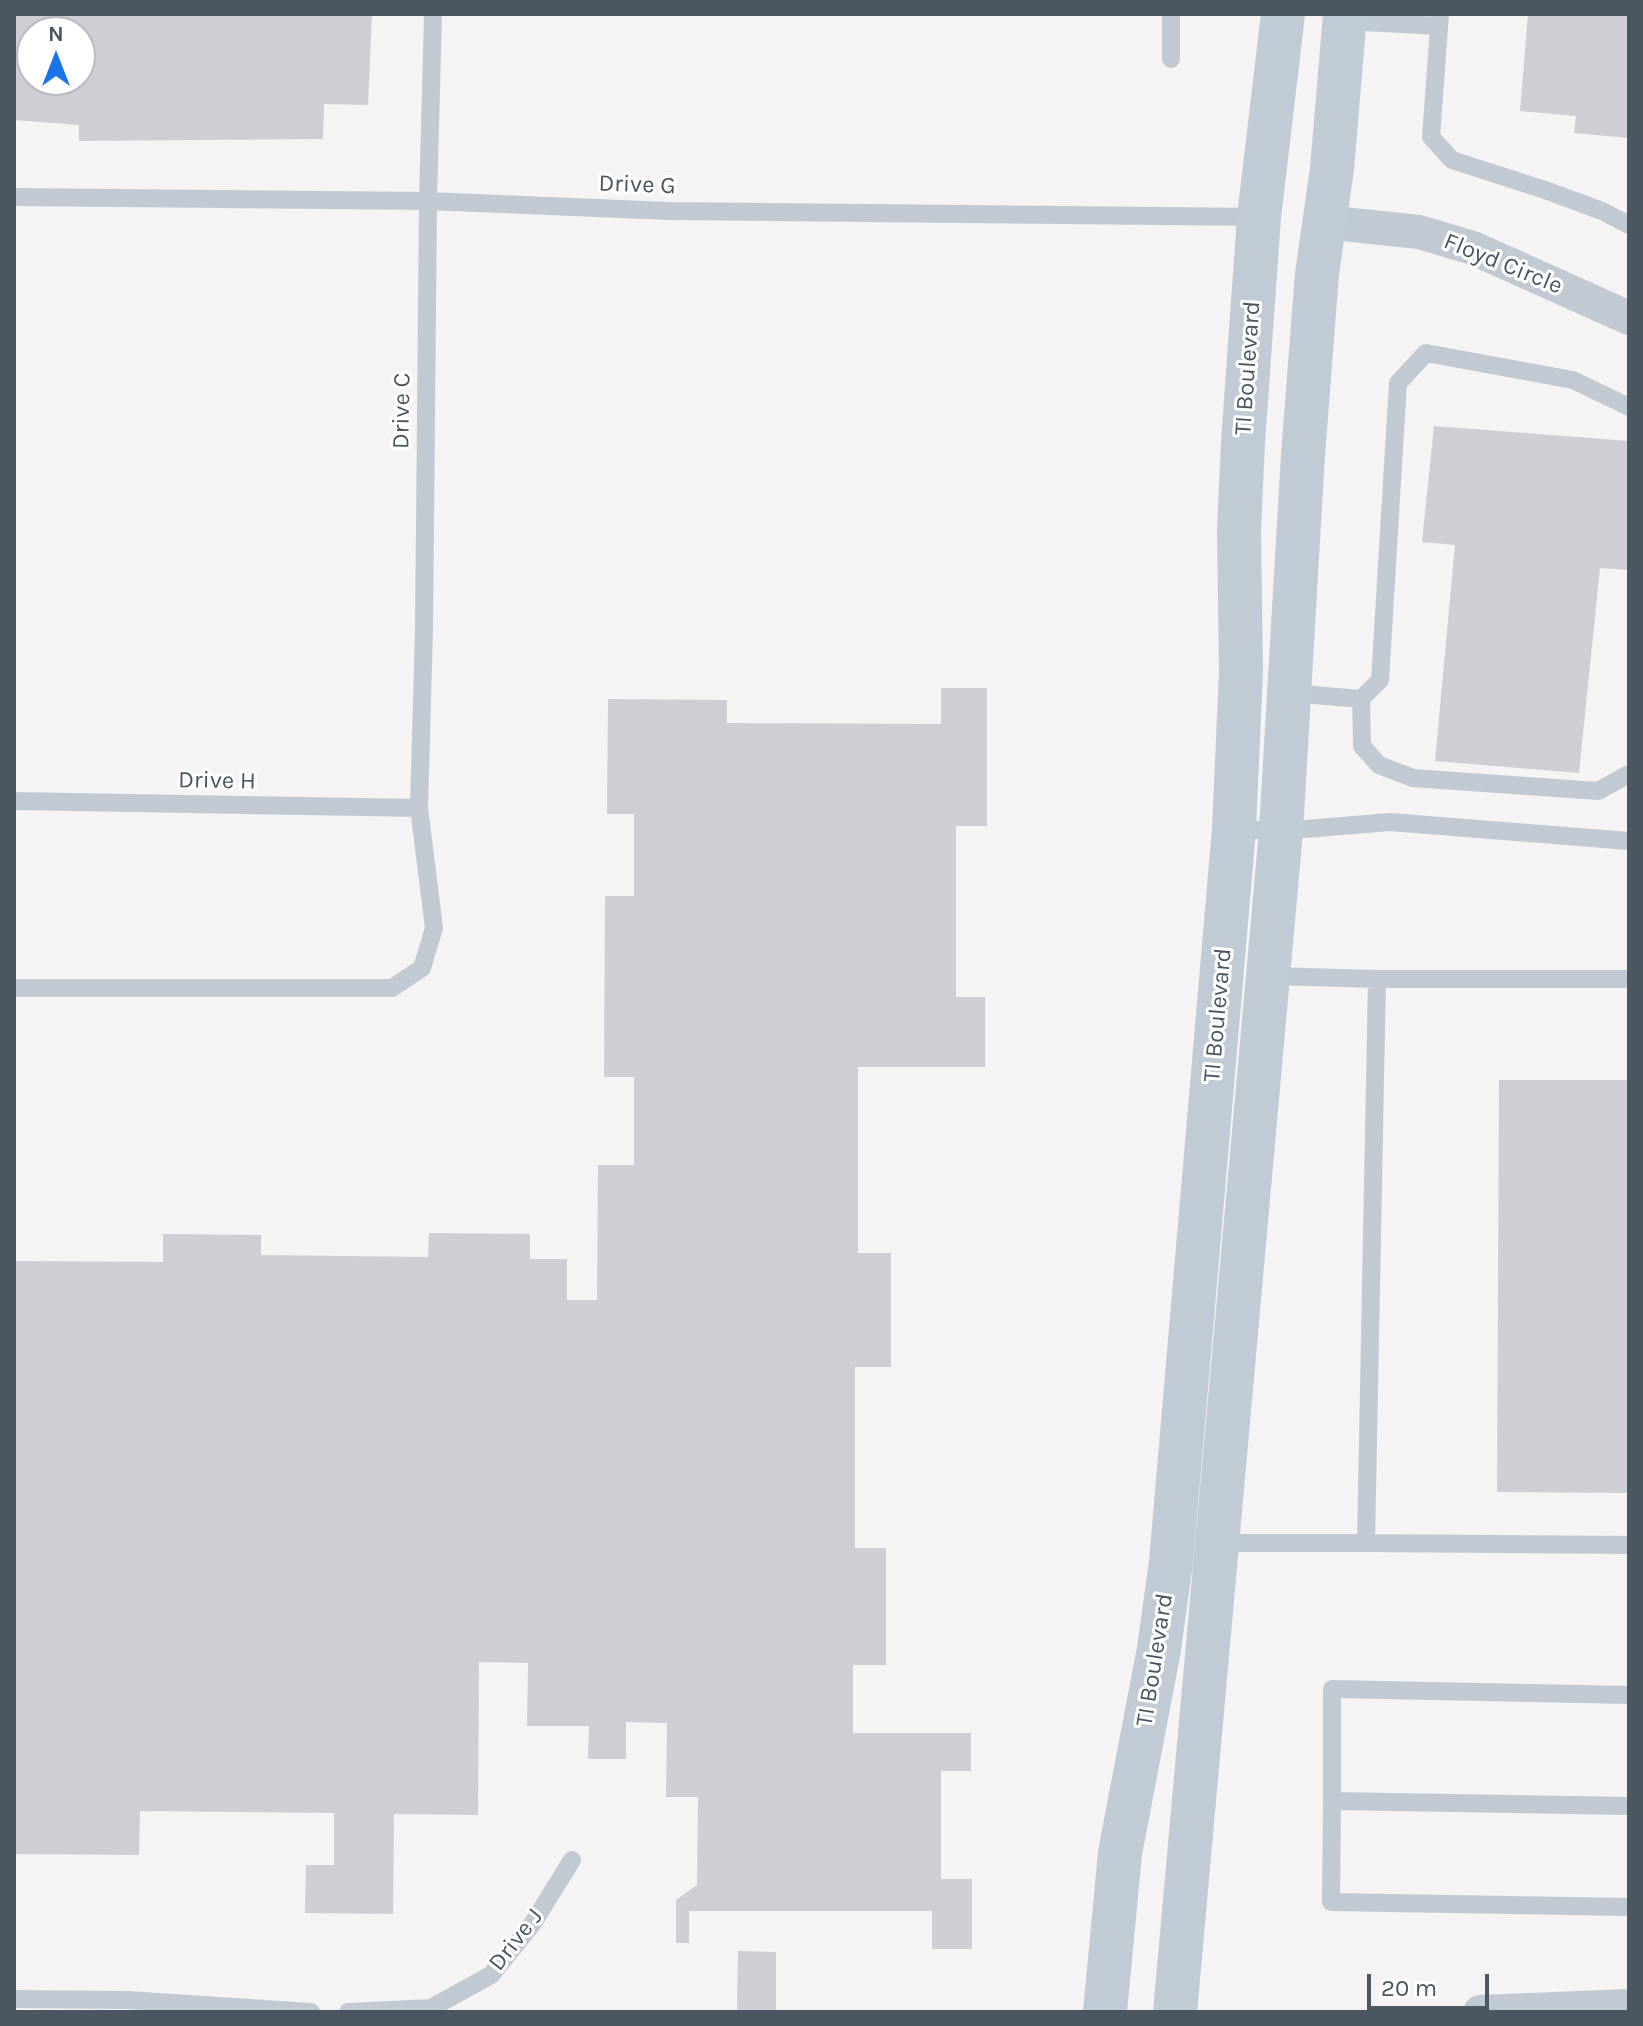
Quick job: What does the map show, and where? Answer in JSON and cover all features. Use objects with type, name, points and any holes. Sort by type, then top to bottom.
[{"type":"street","name":"TI Boulevard","points":[[1105,2012],[1120,1853],[1159,1649],[1171,1562],[1234,829],[1241,671],[1240,516],[1259,217],[1283,14]]},
{"type":"street","name":"TI Boulevard","points":[[1175,2012],[1281,831],[1317,274],[1332,169],[1345,17]]},
{"type":"street","points":[[1259,217],[1324,222]]},
{"type":"street","name":"Floyd Circle","points":[[1324,222],[1419,232],[1473,248],[1629,318]]},
{"type":"street","points":[[1480,2012],[1629,2006]]},
{"type":"lane","name":"Drive C","points":[[14,988],[392,988],[422,968],[434,928],[419,808],[433,14]]},
{"type":"lane","points":[[1171,14],[1171,59]]},
{"type":"lane","points":[[1345,17],[1440,20],[1431,137],[1452,160],[1545,190],[1602,211],[1629,225]]},
{"type":"lane","name":"Drive G","points":[[14,197],[428,201],[669,211],[1259,217]]},
{"type":"lane","points":[[1629,407],[1573,380],[1426,353],[1398,383],[1380,680],[1361,699],[1362,746],[1379,765],[1413,778],[1598,791],[1629,774]]},
{"type":"lane","points":[[1290,693],[1361,699]]},
{"type":"lane","name":"Drive H","points":[[14,801],[419,808]]},
{"type":"lane","points":[[1234,829],[1281,831],[1390,822],[1629,841]]},
{"type":"lane","points":[[1269,976],[1629,979]]},
{"type":"lane","points":[[1366,1543],[1377,979]]},
{"type":"lane","points":[[1216,1543],[1629,1545]]},
{"type":"lane","points":[[1629,1695],[1332,1689],[1331,1902],[1629,1907]]},
{"type":"lane","points":[[1332,1801],[1629,1806]]},
{"type":"lane","name":"Drive J","points":[[348,2012],[431,2008],[491,1975],[533,1923],[572,1860]]},
{"type":"lane","points":[[14,1999],[311,2012]]},
{"type":"building","points":[[14,14],[372,14],[368,105],[324,104],[323,139],[79,141],[79,125],[14,120]]},
{"type":"building","points":[[1528,14],[1629,14],[1629,138],[1574,133],[1576,116],[1520,111]]},
{"type":"building","points":[[1434,426],[1629,441],[1629,570],[1600,568],[1579,773],[1435,761],[1455,545],[1422,542]]},
{"type":"building","points":[[941,688],[987,688],[987,826],[956,826],[956,997],[985,997],[985,1067],[858,1067],[858,1253],[891,1253],[891,1367],[855,1367],[855,1548],[886,1548],[886,1665],[853,1665],[853,1733],[971,1733],[971,1771],[941,1771],[941,1879],[972,1879],[972,1949],[932,1949],[932,1911],[689,1911],[689,1943],[676,1943],[676,1900],[697,1885],[698,1797],[666,1797],[667,1723],[626,1722],[626,1759],[588,1759],[589,1726],[527,1726],[528,1663],[479,1662],[478,1815],[394,1814],[393,1914],[305,1913],[306,1865],[334,1865],[334,1813],[140,1811],[139,1855],[14,1854],[14,1261],[163,1262],[163,1234],[261,1235],[261,1255],[428,1257],[429,1233],[530,1234],[530,1259],[567,1259],[567,1300],[597,1300],[598,1165],[634,1165],[634,1077],[604,1077],[605,896],[634,896],[634,814],[607,814],[608,699],[727,700],[727,723],[941,724]]},
{"type":"building","points":[[1499,1080],[1629,1080],[1629,1493],[1497,1492]]},
{"type":"building","points":[[738,1951],[776,1952],[776,2012],[737,2012]]}]
